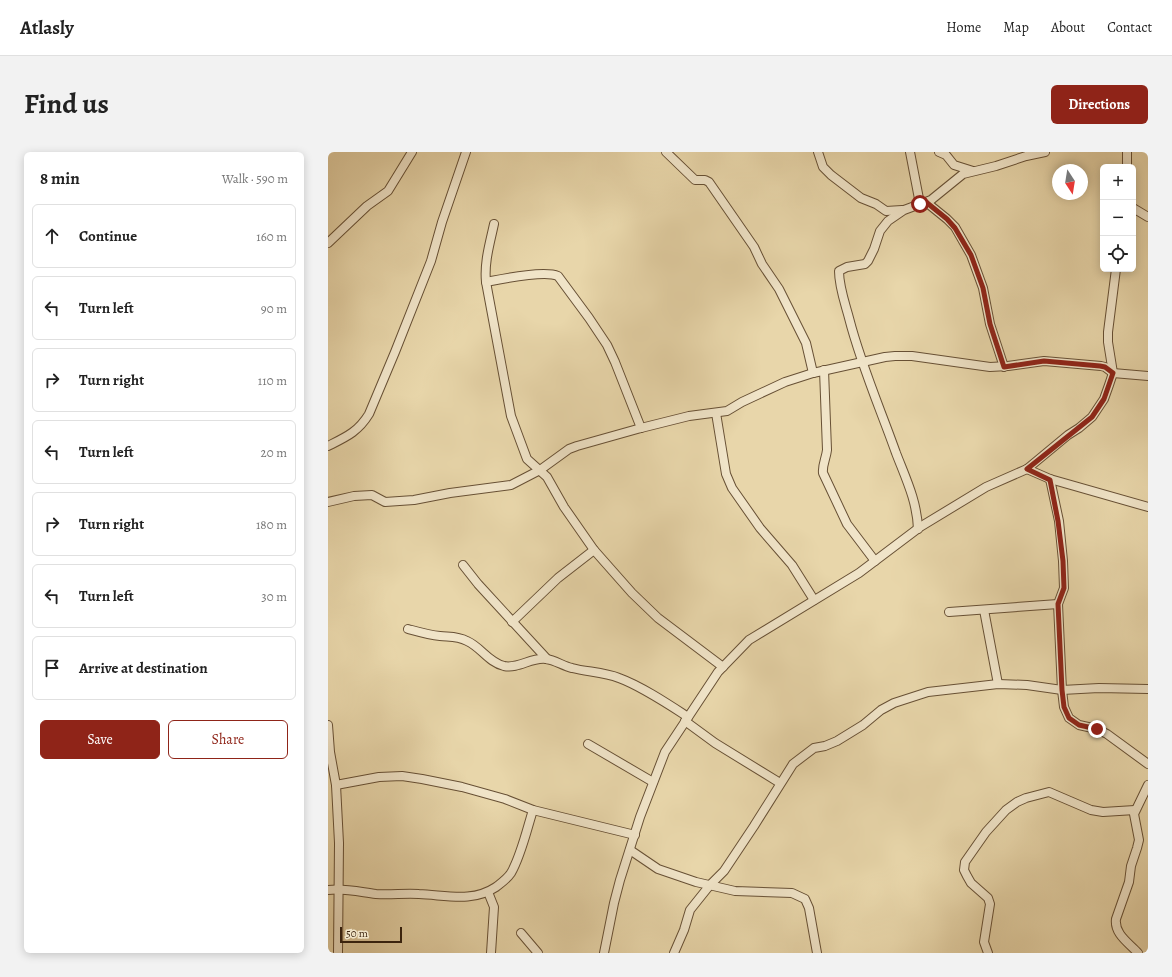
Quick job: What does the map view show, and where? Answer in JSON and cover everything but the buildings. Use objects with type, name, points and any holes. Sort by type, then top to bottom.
[{"type":"street","points":[[328,243],[367,206],[388,191],[412,152]]},
{"type":"street","points":[[328,446],[353,433],[365,421],[369,414],[396,352],[431,261],[442,222],[466,152]]},
{"type":"street","points":[[666,152],[695,181],[705,180],[709,182],[754,247],[762,264],[779,289],[805,339],[813,373]]},
{"type":"street","points":[[818,152],[823,167],[861,198],[876,204],[886,211],[904,210]]},
{"type":"street","points":[[910,152],[923,203],[947,219],[955,228],[971,255],[983,288],[990,324],[1004,367]]},
{"type":"street","points":[[939,152],[946,155],[954,165],[973,171]]},
{"type":"street","points":[[918,529],[917,513],[908,482],[861,362],[844,298],[839,272],[842,269],[863,265],[866,263],[874,249],[881,228],[888,221],[904,210],[937,196],[963,174],[1045,152]]},
{"type":"street","points":[[1127,164],[1128,152]]},
{"type":"street","points":[[1136,210],[1148,217]]},
{"type":"street","points":[[494,224],[485,269],[486,282],[511,416],[527,459],[540,470],[551,483],[564,507],[594,550],[632,593],[658,618],[723,666]]},
{"type":"street","points":[[604,953],[614,903],[634,835],[665,752],[723,666],[749,640],[859,573],[918,529],[986,487],[1027,469],[1092,417],[1104,399],[1113,373],[1108,342],[1108,332],[1116,272]]},
{"type":"street","points":[[486,282],[537,275],[551,274],[558,276],[607,345],[641,428]]},
{"type":"street","points":[[328,502],[354,496],[372,495],[385,502],[414,500],[450,492],[511,485],[540,470],[570,449],[577,446],[689,416],[727,411],[742,402],[785,382],[824,370],[877,358],[912,356],[971,365],[1004,367],[1028,362],[1050,362],[1100,366],[1105,367],[1113,373],[1148,376]]},
{"type":"street","points":[[824,370],[827,453],[823,466],[823,473],[848,524],[875,561]]},
{"type":"street","points":[[716,413],[726,474],[732,488],[760,528],[792,565],[814,600]]},
{"type":"street","points":[[1027,469],[1050,480],[1148,507]]},
{"type":"street","points":[[1050,480],[1058,521],[1063,561],[1064,588],[1058,604],[1064,707],[1069,718],[1079,725],[1097,729],[1107,734],[1148,764]]},
{"type":"street","points":[[512,622],[558,578],[594,550]]},
{"type":"street","points":[[463,565],[478,584],[546,659]]},
{"type":"street","points":[[949,612],[1058,604]]},
{"type":"street","points":[[984,610],[998,684]]},
{"type":"street","points":[[408,629],[424,634],[457,637],[468,641],[479,648],[486,657],[505,666],[518,666],[535,660],[546,659],[571,668],[602,673],[626,680],[662,701],[715,743],[780,783]]},
{"type":"street","points":[[674,953],[684,930],[690,910],[724,872],[792,764],[814,748],[825,746],[837,741],[864,725],[881,710],[894,703],[928,692],[998,684],[1027,685],[1062,690],[1099,688],[1148,689]]},
{"type":"street","points":[[328,725],[330,752],[336,785],[339,843],[338,953]]},
{"type":"street","points":[[588,744],[653,782]]},
{"type":"street","points":[[336,785],[379,777],[402,776],[462,787],[505,799],[534,810],[634,835]]},
{"type":"street","points":[[1138,953],[1117,931],[1115,925],[1129,882],[1131,866],[1137,848],[1138,840],[1134,818],[1135,810],[1148,785]]},
{"type":"street","points":[[988,953],[984,942],[990,904],[988,898],[971,883],[964,870],[965,862],[986,832],[1006,810],[1026,798],[1049,792],[1091,810],[1103,812],[1135,810]]},
{"type":"street","points":[[328,890],[338,889],[376,894],[418,894],[462,898],[474,897],[488,892],[511,874],[534,810]]},
{"type":"street","points":[[630,850],[658,869],[710,886],[735,890],[792,893],[805,899],[810,908],[817,953]]},
{"type":"street","points":[[488,892],[494,907],[491,953]]},
{"type":"street","points":[[521,933],[538,953]]},
{"type":"route","points":[[920,204],[926,202],[947,219],[961,236],[971,255],[983,288],[990,324],[1004,367],[1028,362],[1044,361],[1100,366],[1105,367],[1113,373],[1104,399],[1092,417],[1027,469],[1050,480],[1058,521],[1064,577],[1064,588],[1058,604],[1064,707],[1069,718],[1079,725],[1097,729]]}]
